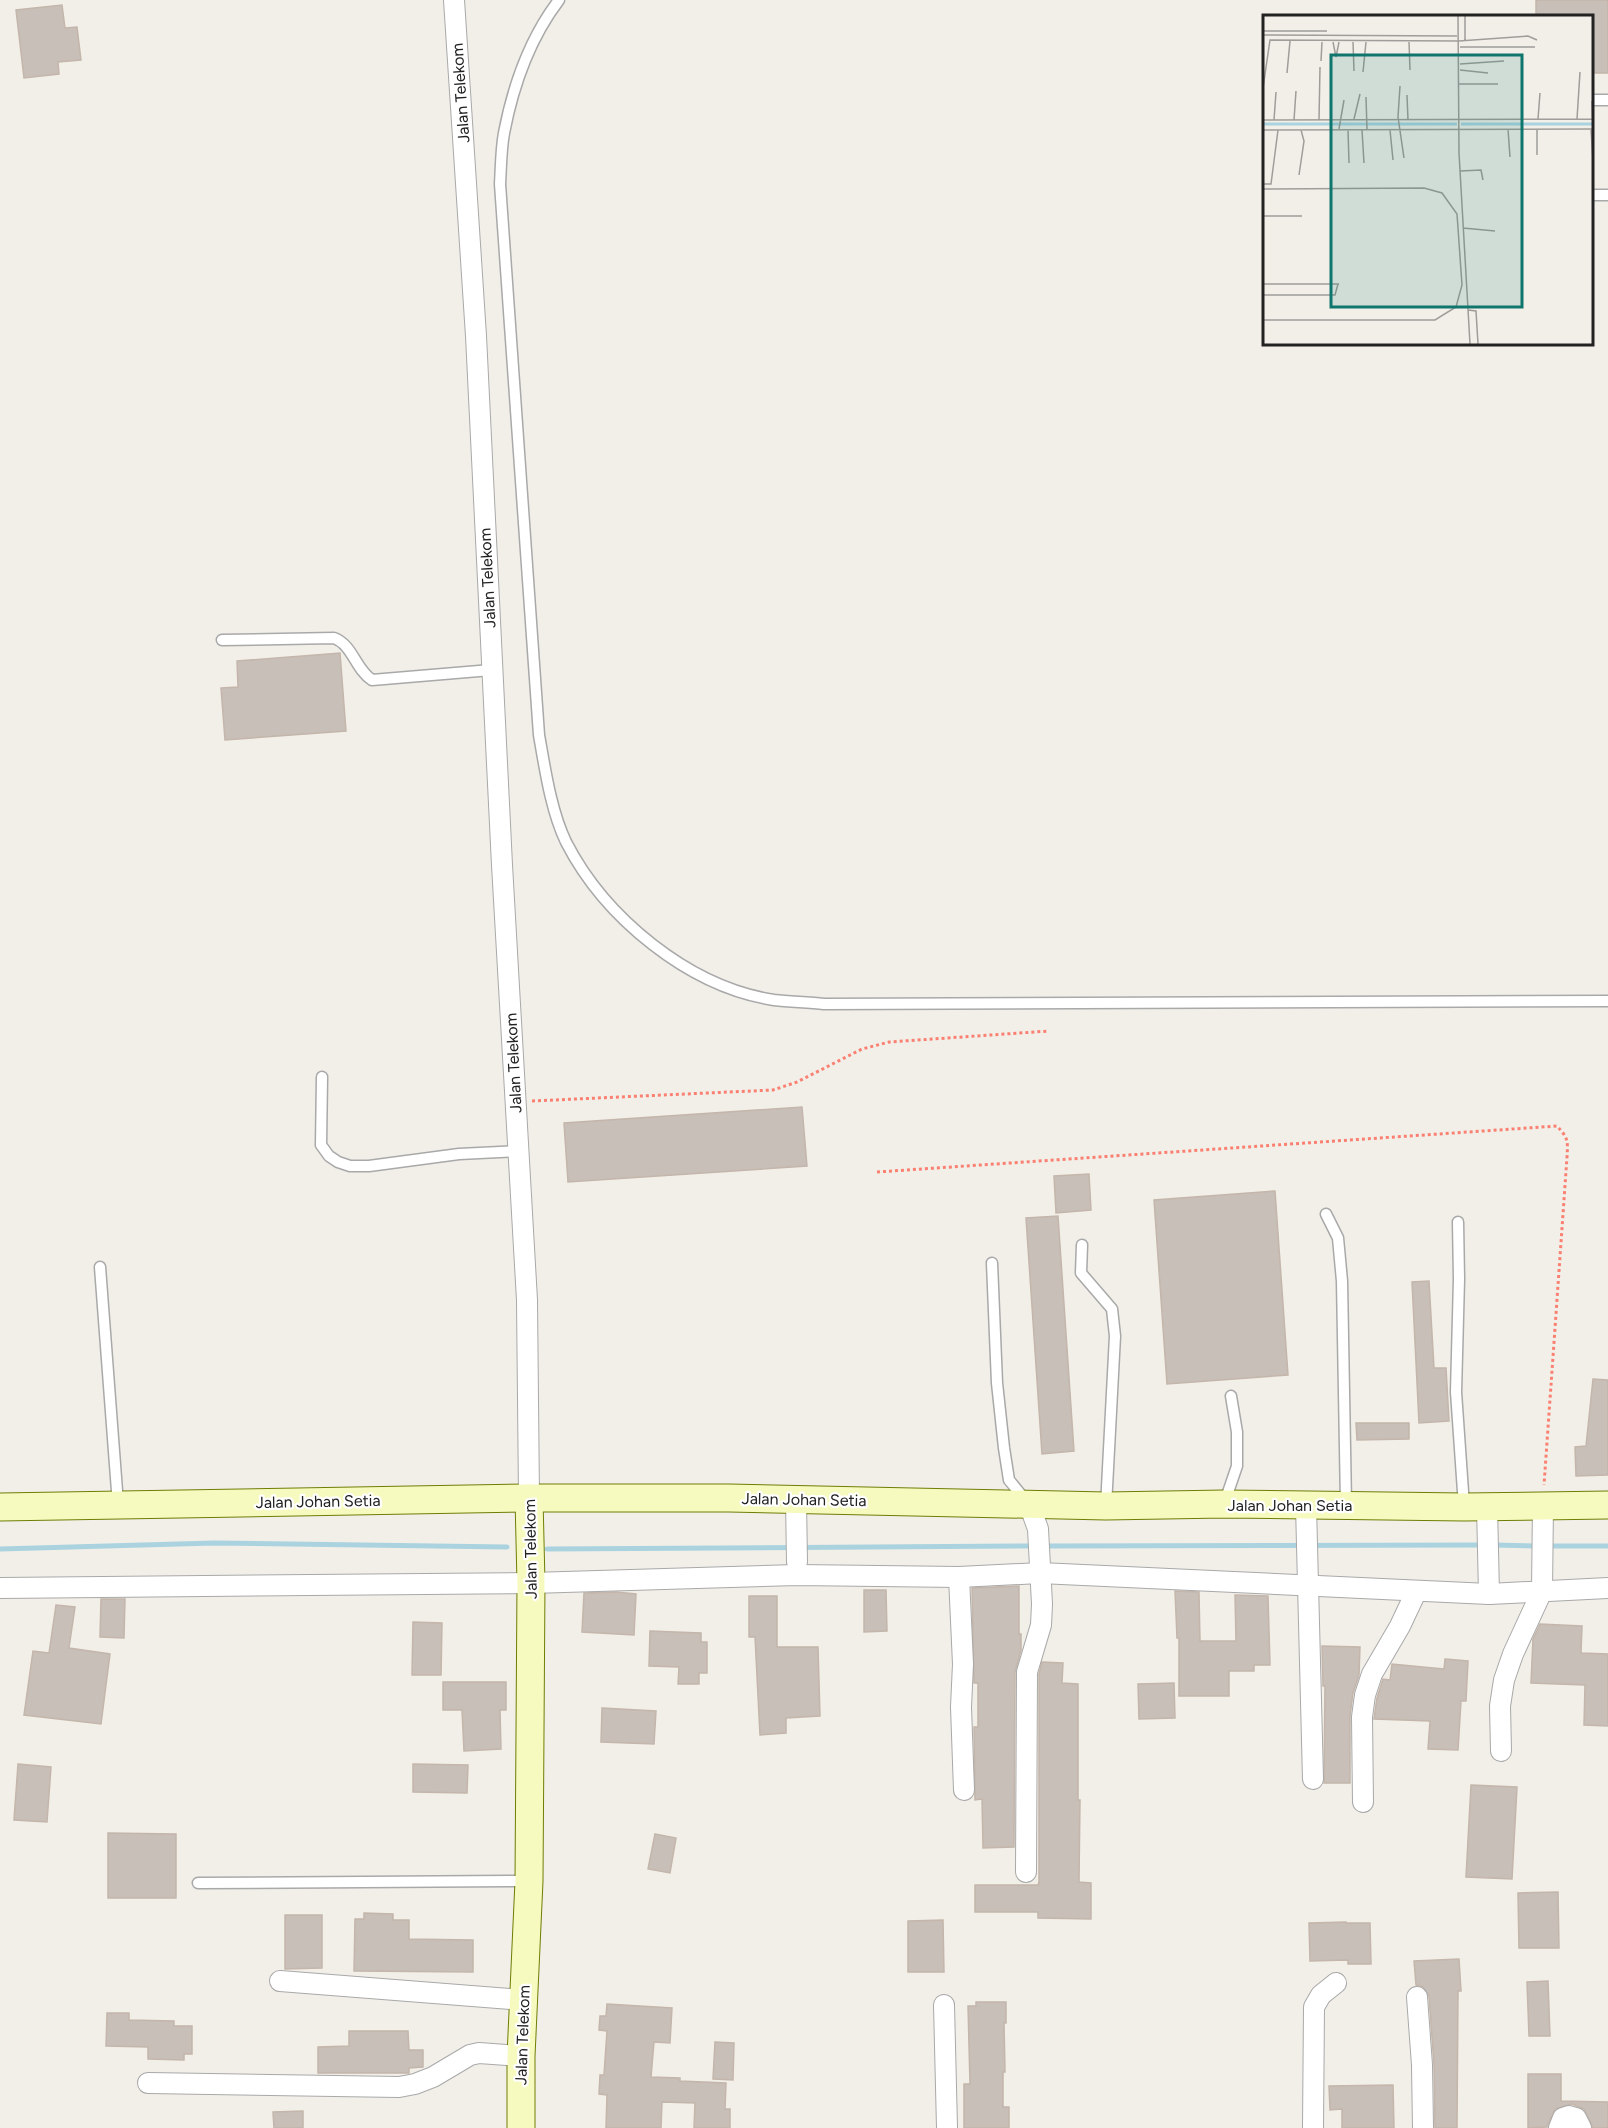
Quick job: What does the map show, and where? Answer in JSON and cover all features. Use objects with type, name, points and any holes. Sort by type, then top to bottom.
[{"type":"main road","name":"Jalan Johan Setia","points":[[0,1507],[529,1498],[1033,1517],[1106,1506],[1224,1504],[1306,1517],[1346,1505],[1475,1506],[1543,1516],[1608,1505]]},
{"type":"main road","name":"Jalan Telekom","points":[[521,2128],[521,2056],[529,1881],[531,1583],[529,1498]]},
{"type":"street","name":"Jalan Telekom","points":[[454,0],[476,336],[527,1300],[529,1498]]},
{"type":"street","points":[[1475,1506],[1487,1533],[1489,1594]]},
{"type":"street","points":[[796,1507],[797,1562]]},
{"type":"street","points":[[1501,1751],[1500,1706],[1504,1680],[1542,1585],[1543,1516]]},
{"type":"street","points":[[1026,1872],[1027,1672],[1041,1625],[1042,1604],[1040,1567],[1033,1517]]},
{"type":"street","points":[[1306,1517],[1313,1779]]},
{"type":"street","points":[[0,1588],[531,1583],[797,1575],[959,1577],[1040,1567],[1308,1577],[1416,1592],[1489,1594],[1542,1585],[1608,1588]]},
{"type":"street","points":[[959,1577],[963,1664],[961,1707],[964,1790]]},
{"type":"street","points":[[1363,1802],[1362,1717],[1365,1695],[1371,1674],[1400,1626],[1416,1592]]},
{"type":"street","points":[[280,1980],[523,2000]]},
{"type":"street","points":[[1313,2128],[1314,2007],[1321,1995],[1336,1983]]},
{"type":"street","points":[[1417,1997],[1422,2065],[1423,2128]]},
{"type":"street","points":[[944,2005],[947,2128]]},
{"type":"street","points":[[148,2083],[399,2087],[433,2077],[470,2055],[479,2053],[521,2056]]},
{"type":"street","points":[[1558,2128],[1563,2118],[1569,2116],[1576,2118],[1581,2128]]},
{"type":"lane","points":[[559,0],[532,42],[516,87],[504,134],[500,184],[540,735],[548,786],[566,841],[599,893],[634,930],[675,962],[729,987],[773,999],[825,1004],[1608,1001]]},
{"type":"lane","points":[[222,640],[333,638],[341,640],[366,676],[372,680],[492,670]]},
{"type":"lane","points":[[322,1077],[321,1145],[328,1156],[338,1162],[350,1166],[369,1167],[459,1154],[518,1151]]},
{"type":"lane","points":[[1326,1214],[1338,1238],[1342,1281],[1346,1505]]},
{"type":"lane","points":[[1458,1222],[1460,1279],[1456,1392],[1475,1506]]},
{"type":"lane","points":[[1082,1245],[1081,1273],[1112,1308],[1115,1336],[1106,1506]]},
{"type":"lane","points":[[992,1263],[997,1383],[1009,1480],[1033,1517]]},
{"type":"lane","points":[[100,1267],[118,1504]]},
{"type":"lane","points":[[1224,1504],[1237,1466],[1237,1432],[1231,1396]]},
{"type":"lane","points":[[198,1883],[529,1881]]},
{"type":"path","points":[[516,1101],[773,1090],[797,1082],[862,1049],[889,1042],[1049,1031]]},
{"type":"building","points":[[1536,0],[1608,0],[1608,73],[1593,73],[1593,15],[1536,15]]},
{"type":"building","points":[[62,5],[65,28],[77,27],[81,60],[58,62],[59,74],[24,78],[16,10]]},
{"type":"building","points":[[340,653],[346,731],[225,740],[221,688],[238,687],[237,661]]},
{"type":"building","points":[[802,1107],[807,1166],[568,1182],[564,1123]]},
{"type":"building","points":[[1089,1174],[1091,1210],[1056,1213],[1054,1176]]},
{"type":"building","points":[[1275,1191],[1288,1375],[1167,1384],[1154,1200]]},
{"type":"building","points":[[1058,1216],[1074,1451],[1042,1454],[1026,1218]]},
{"type":"building","points":[[1429,1281],[1434,1368],[1446,1368],[1449,1421],[1419,1423],[1412,1282]]},
{"type":"building","points":[[1593,1379],[1608,1380],[1608,1475],[1576,1476],[1575,1447],[1586,1446]]},
{"type":"building","points":[[1356,1423],[1409,1423],[1409,1439],[1357,1440]]},
{"type":"building","points":[[1019,1586],[1021,1650],[1015,1672],[1014,1847],[983,1848],[982,1799],[975,1800],[974,1727],[978,1727],[978,1683],[974,1683],[972,1588]]},
{"type":"building","points":[[864,1590],[886,1590],[887,1631],[864,1632]]},
{"type":"building","points":[[1175,1591],[1199,1592],[1200,1641],[1236,1641],[1235,1595],[1268,1596],[1270,1665],[1254,1665],[1254,1671],[1229,1671],[1229,1696],[1179,1696],[1179,1638],[1177,1638]]},
{"type":"building","points":[[584,1593],[636,1594],[634,1635],[582,1632]]},
{"type":"building","points":[[749,1596],[777,1596],[777,1647],[818,1647],[820,1716],[786,1718],[786,1733],[760,1735],[755,1637],[749,1637]]},
{"type":"building","points":[[101,1599],[125,1599],[124,1638],[100,1637]]},
{"type":"building","points":[[56,1605],[75,1607],[69,1648],[110,1654],[101,1724],[24,1715],[33,1651],[49,1653]]},
{"type":"building","points":[[413,1622],[442,1623],[441,1675],[412,1675]]},
{"type":"building","points":[[1540,1624],[1582,1626],[1581,1653],[1608,1654],[1608,1726],[1584,1725],[1585,1685],[1531,1683],[1533,1639]]},
{"type":"building","points":[[650,1631],[701,1633],[701,1642],[707,1642],[707,1673],[699,1673],[699,1684],[678,1684],[679,1667],[649,1666]]},
{"type":"building","points":[[1322,1646],[1360,1647],[1359,1675],[1353,1693],[1350,1716],[1350,1783],[1324,1783],[1325,1686],[1323,1686]]},
{"type":"building","points":[[1445,1659],[1468,1661],[1466,1701],[1461,1701],[1458,1750],[1428,1749],[1430,1721],[1374,1719],[1383,1679],[1390,1680],[1392,1664],[1444,1669]]},
{"type":"building","points":[[1042,1662],[1063,1663],[1062,1683],[1078,1684],[1079,1882],[1091,1883],[1091,1919],[1038,1918],[1038,1912],[975,1912],[975,1885],[1038,1885],[1039,1882],[1039,1674]]},
{"type":"building","points":[[443,1682],[506,1682],[506,1710],[500,1710],[501,1749],[464,1751],[462,1710],[443,1710]]},
{"type":"building","points":[[1174,1683],[1175,1718],[1139,1719],[1138,1684]]},
{"type":"building","points":[[602,1708],[656,1711],[654,1744],[601,1742]]},
{"type":"building","points":[[18,1764],[51,1767],[47,1822],[14,1820]]},
{"type":"building","points":[[413,1764],[468,1765],[467,1793],[413,1792]]},
{"type":"building","points":[[1471,1785],[1517,1787],[1512,1879],[1466,1877]]},
{"type":"building","points":[[108,1833],[176,1834],[176,1898],[108,1898]]},
{"type":"building","points":[[655,1834],[676,1838],[670,1873],[648,1869]]},
{"type":"building","points":[[1558,1892],[1559,1948],[1519,1948],[1518,1893]]},
{"type":"building","points":[[364,1913],[393,1914],[393,1920],[409,1920],[409,1939],[473,1940],[473,1972],[354,1971],[355,1919],[364,1919]]},
{"type":"building","points":[[285,1915],[322,1915],[322,1968],[285,1969]]},
{"type":"building","points":[[943,1920],[944,1972],[908,1972],[908,1921]]},
{"type":"building","points":[[1309,1923],[1370,1923],[1371,1964],[1348,1964],[1348,1960],[1310,1961]]},
{"type":"building","points":[[1459,1959],[1461,1991],[1458,1991],[1457,2128],[1435,2128],[1434,2065],[1429,1996],[1423,1987],[1416,1985],[1414,1961]]},
{"type":"building","points":[[1548,1981],[1550,2036],[1529,2036],[1527,1982]]},
{"type":"building","points":[[976,2002],[1006,2002],[1003,2107],[1009,2107],[1009,2128],[964,2128],[964,2084],[970,2084],[968,2006],[976,2006]]},
{"type":"building","points":[[607,2004],[672,2008],[670,2043],[654,2042],[651,2077],[726,2083],[725,2109],[730,2109],[730,2128],[694,2128],[695,2103],[662,2102],[661,2128],[606,2128],[607,2095],[599,2094],[600,2075],[604,2075],[607,2031],[599,2030],[600,2016],[606,2016]]},
{"type":"building","points":[[107,2013],[129,2013],[129,2020],[174,2021],[174,2026],[192,2026],[192,2054],[184,2054],[184,2060],[148,2059],[148,2047],[106,2046]]},
{"type":"building","points":[[349,2031],[408,2031],[409,2050],[423,2050],[423,2067],[409,2068],[409,2073],[318,2073],[318,2047],[349,2046]]},
{"type":"building","points":[[715,2042],[734,2043],[733,2080],[713,2079]]},
{"type":"building","points":[[1528,2074],[1561,2074],[1561,2101],[1608,2102],[1608,2128],[1593,2128],[1584,2109],[1572,2104],[1555,2109],[1547,2127],[1528,2128]]},
{"type":"building","points":[[1393,2085],[1394,2128],[1342,2128],[1342,2109],[1330,2110],[1329,2086]]},
{"type":"building","points":[[303,2111],[303,2128],[274,2128],[273,2112]]},
{"type":"waterway","points":[[0,1549],[214,1543],[507,1547]]},
{"type":"waterway","points":[[1043,1546],[1484,1545]]},
{"type":"waterway","points":[[1493,1545],[1538,1546]]},
{"type":"waterway","points":[[547,1549],[1034,1546]]},
{"type":"waterway","points":[[1547,1546],[1608,1546]]}]
